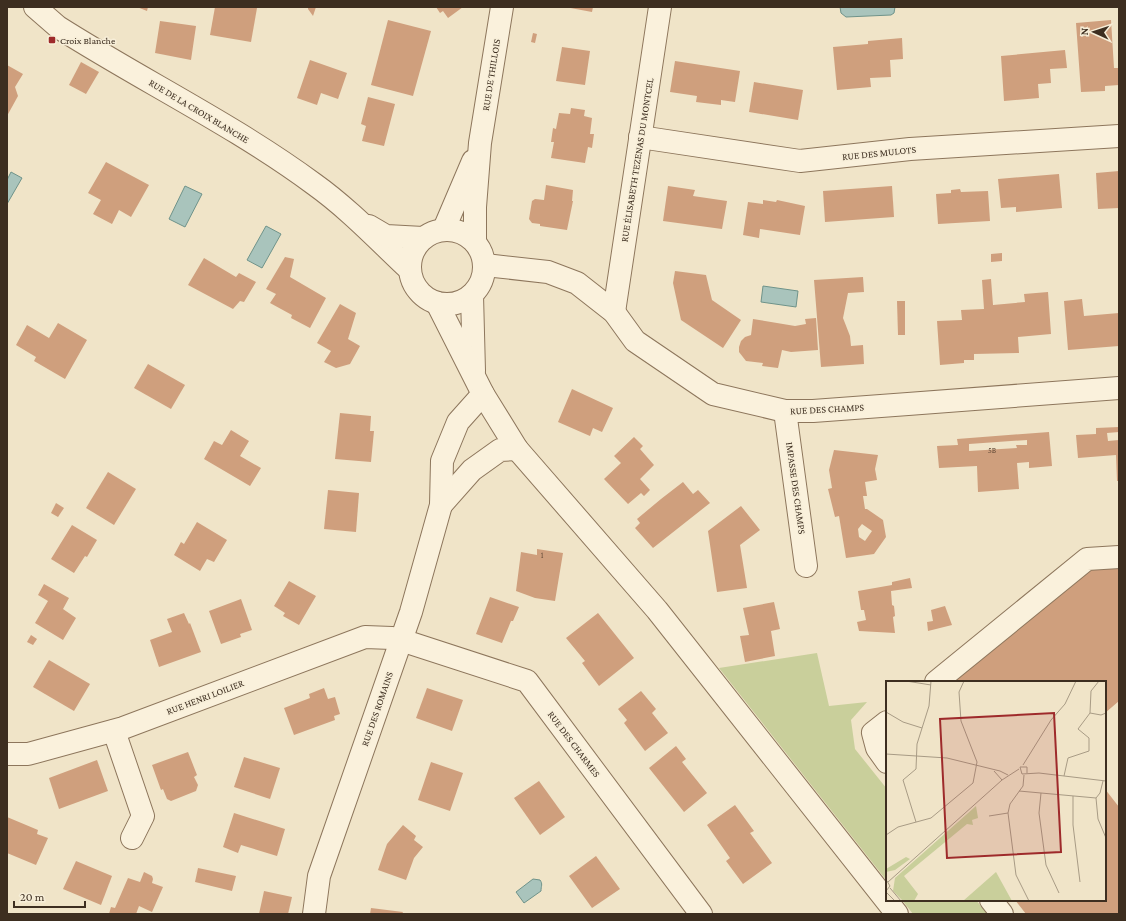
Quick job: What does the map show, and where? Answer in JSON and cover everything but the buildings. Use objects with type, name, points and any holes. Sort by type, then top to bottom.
[{"type":"street","name":"RUE DE LA CROIX BLANCHE","points":[[35,7],[58,27],[84,44],[247,140],[315,185],[360,221],[410,269]]},
{"type":"street","name":"RUE DE THILLOIS","points":[[475,242],[475,207],[480,143],[502,7]]},
{"type":"street","name":"RUE ÉLISABETH TEZENAS DU MONTCEL","points":[[614,312],[660,7]]},
{"type":"street","name":"RUE DES MULOTS","points":[[640,137],[800,161],[910,149],[1119,136]]},
{"type":"street","name":"RUE DE THILLOIS","points":[[444,229],[480,143]]},
{"type":"street","name":"RUE DE LA CROIX BLANCHE","points":[[360,221],[386,236],[423,238]]},
{"type":"street","points":[[444,229],[461,232],[475,242],[482,252],[485,265],[482,281],[472,295],[462,302],[449,304],[437,303],[423,296],[413,284],[410,269],[412,252],[423,238],[433,232],[444,229]]},
{"type":"street","name":"RUE DES CHAMPS","points":[[485,265],[548,272],[577,283],[614,312],[635,341],[713,394],[785,411],[877,406],[1119,388]]},
{"type":"street","points":[[472,295],[478,385]]},
{"type":"street","points":[[437,303],[478,385],[517,449],[657,610],[886,900]]},
{"type":"street","name":"RUE DES ROMAINS","points":[[314,914],[319,876],[411,612],[441,505],[442,461],[458,422],[478,385]]},
{"type":"street","name":"IMPASSE DES CHAMPS","points":[[785,411],[806,566]]},
{"type":"street","name":"RUE DES ROMAINS","points":[[441,505],[472,470],[500,450],[517,449]]},
{"type":"street","points":[[937,681],[1087,559],[1119,557]]},
{"type":"street","name":"RUE HENRI LOILIER","points":[[7,754],[28,754],[114,731],[365,637],[392,638],[401,640]]},
{"type":"street","name":"RUE DES CHARMES","points":[[401,640],[527,681],[701,914]]},
{"type":"street","points":[[886,723],[873,733],[877,748],[886,761]]},
{"type":"street","points":[[114,731],[143,816],[132,838]]},
{"type":"street","points":[[887,901],[897,914]]},
{"type":"street","points":[[992,901],[1002,914]]},
{"type":"green space","points":[[817,653],[829,706],[867,702],[851,720],[855,749],[886,788],[886,880],[719,668]]},
{"type":"green space","points":[[903,901],[977,901],[987,914],[913,914]]},
{"type":"water","points":[[840,7],[895,7],[894,13],[891,15],[846,17],[841,13]]},
{"type":"water","points":[[11,172],[22,178],[7,204],[7,180]]},
{"type":"water","points":[[185,186],[202,194],[185,227],[169,219]]},
{"type":"water","points":[[266,226],[281,234],[262,268],[247,260]]},
{"type":"water","points":[[763,286],[798,291],[796,307],[761,302]]},
{"type":"water","points":[[533,879],[540,880],[542,884],[541,891],[524,903],[516,892]]},
{"type":"place","name":"Croix Blanche","points":[[52,40]]}]
